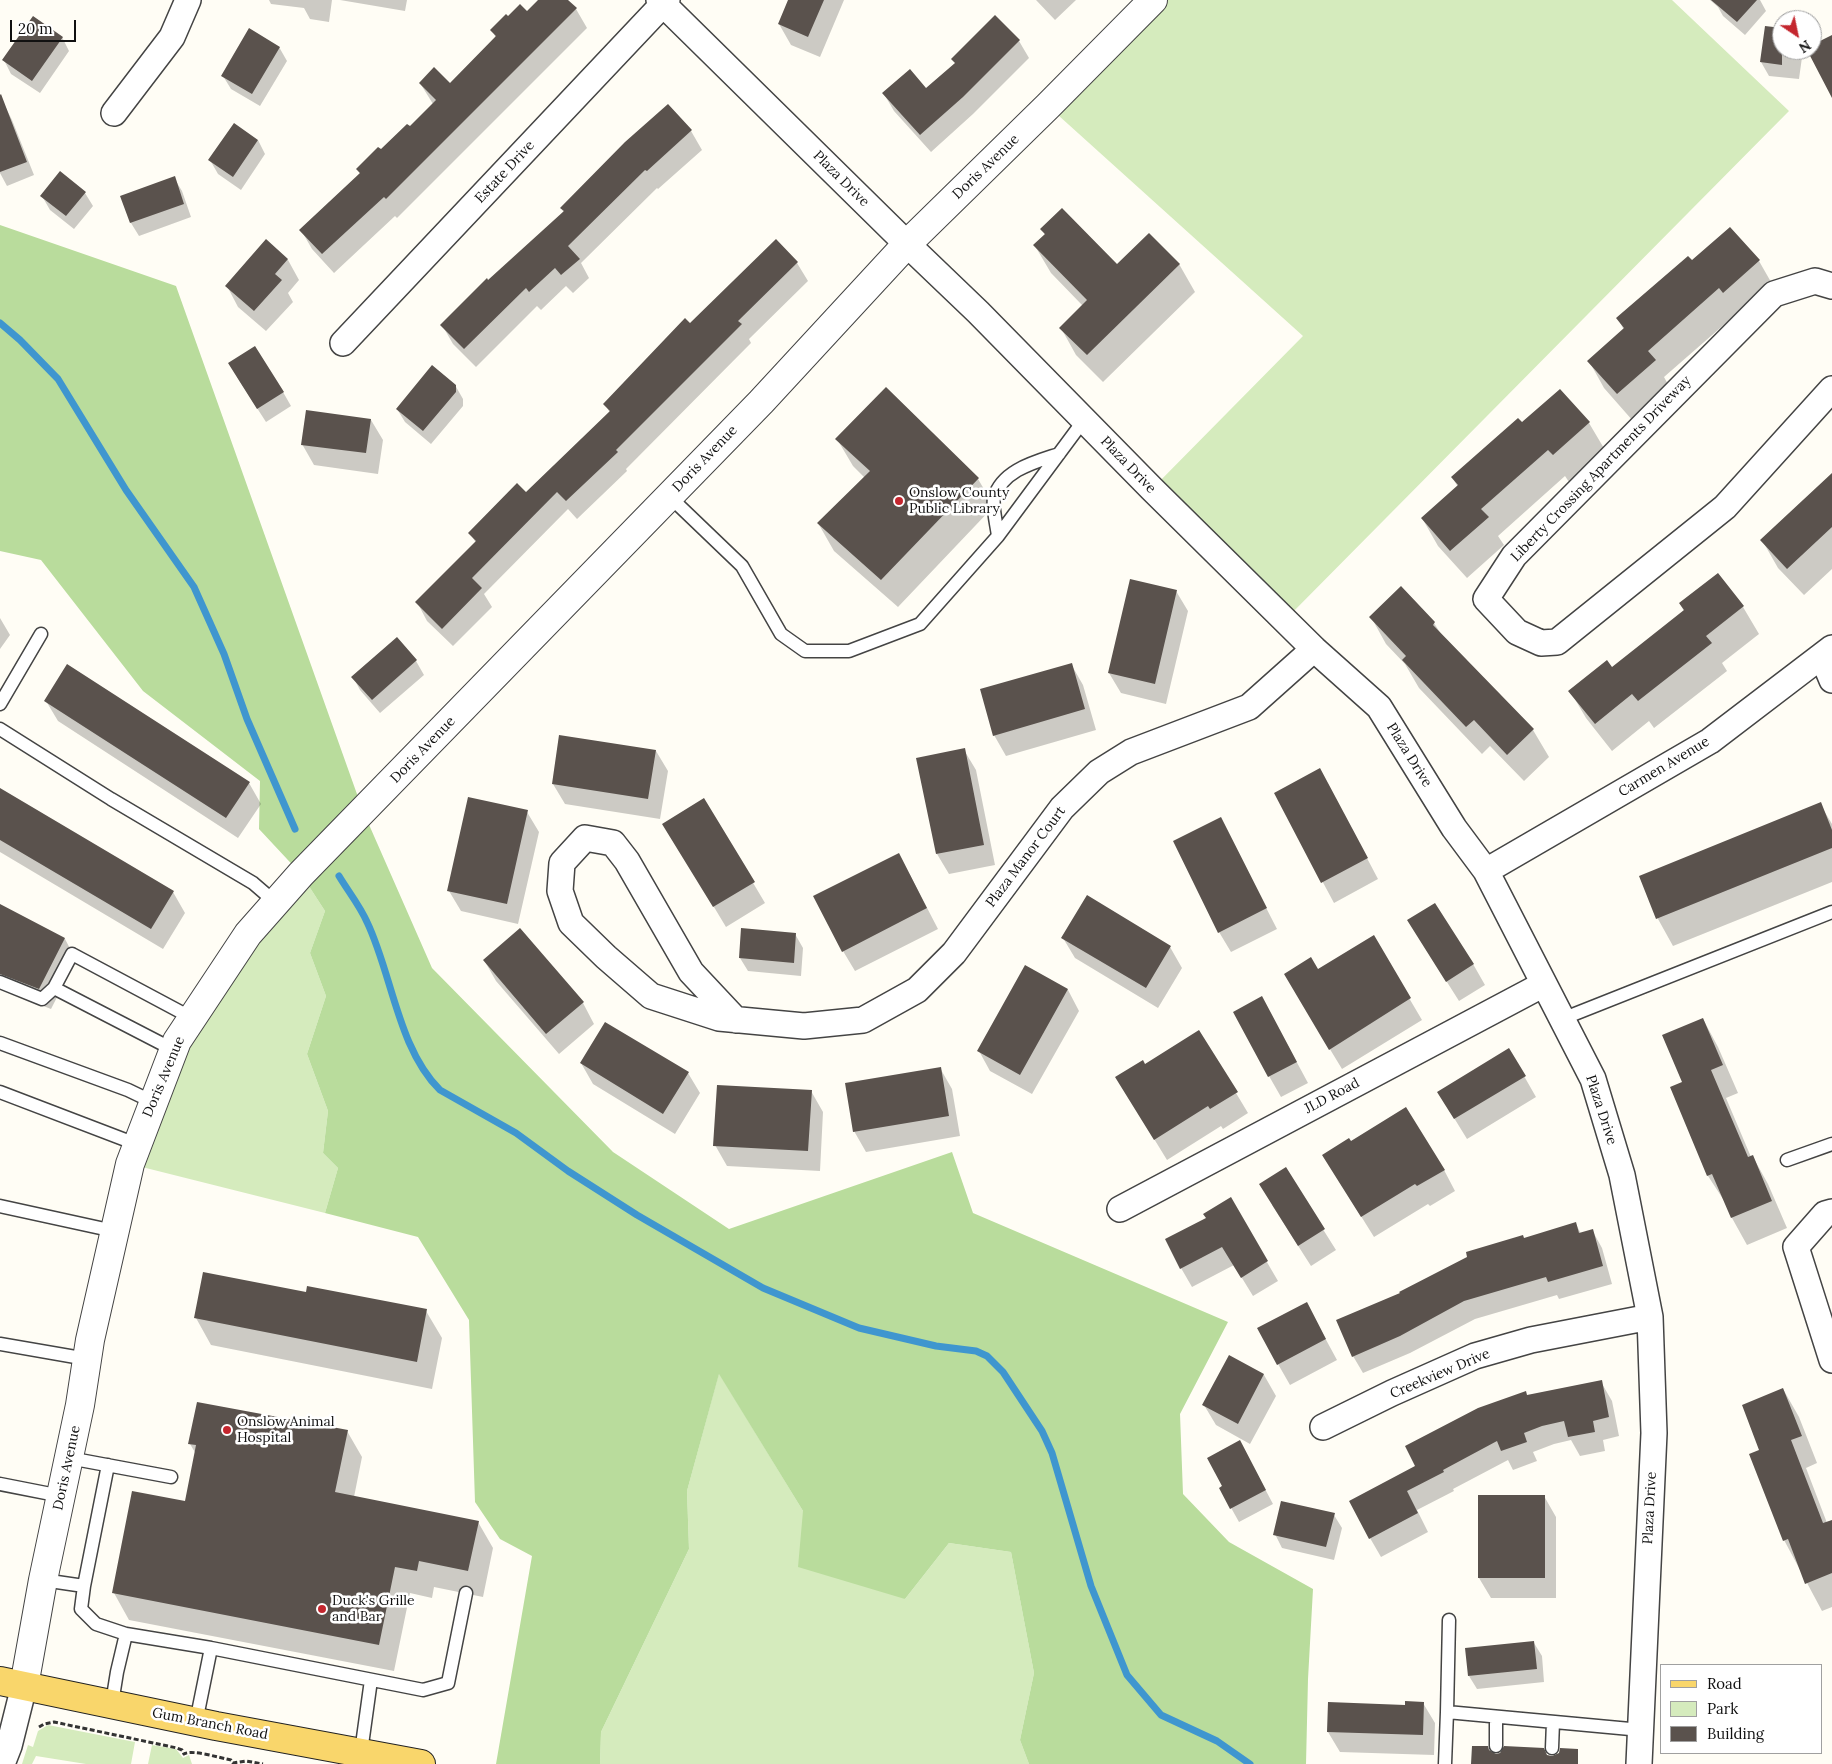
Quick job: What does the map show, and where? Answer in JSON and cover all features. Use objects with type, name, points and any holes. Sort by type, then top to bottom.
[{"type":"main road","name":"Gum Branch Road","points":[[12,1683],[196,1722],[421,1764]]},
{"type":"street","points":[[114,113],[172,37],[188,0]]},
{"type":"street","name":"Doris Avenue","points":[[12,1683],[43,1580],[80,1405],[90,1340],[114,1231],[136,1144],[174,1050],[192,1018],[248,934],[275,902],[762,402],[907,244],[1153,0]]},
{"type":"street","name":"Plaza Drive","points":[[663,1],[978,312],[1314,649],[1380,707],[1454,828],[1486,871],[1593,1079],[1622,1175],[1650,1317],[1654,1433],[1639,1764]]},
{"type":"street","name":"Estate Drive","points":[[342,343],[663,1]]},
{"type":"street","name":"Liberty Crossing Apartments Driveway","points":[[1832,286],[1815,281],[1774,294],[1514,556],[1486,599],[1518,632],[1541,643],[1557,642],[1725,507],[1832,389]]},
{"type":"street","name":"Plaza Manor Court","points":[[736,1020],[691,972],[627,861],[613,843],[585,838],[562,863],[560,891],[571,923],[606,958],[651,996],[719,1018],[736,1020],[804,1026],[863,1020],[917,990],[954,954],[1062,808],[1099,772],[1131,752],[1249,707],[1314,649]]},
{"type":"street","points":[[1827,652],[1832,680]]},
{"type":"street","name":"Carmen Avenue","points":[[1486,871],[1710,740],[1827,652]]},
{"type":"street","name":"JLD Road","points":[[1120,1209],[1544,984]]},
{"type":"street","points":[[1832,1212],[1825,1214],[1796,1247],[1832,1360]]},
{"type":"street","name":"Creekview Drive","points":[[1323,1427],[1392,1393],[1475,1356],[1531,1340],[1650,1317]]},
{"type":"street","points":[[2,1764],[9,1746],[12,1683]]},
{"type":"lane","points":[[669,496],[742,566],[781,634],[805,651],[849,652],[920,624],[998,536],[1084,420]]},
{"type":"lane","points":[[998,536],[994,499],[1000,486],[1010,475],[1028,464],[1059,454]]},
{"type":"lane","points":[[0,704],[41,634]]},
{"type":"lane","points":[[0,729],[111,799],[253,883],[275,902]]},
{"type":"lane","points":[[1562,1019],[1832,912]]},
{"type":"lane","points":[[0,982],[42,999],[54,988],[72,954],[192,1018]]},
{"type":"lane","points":[[54,988],[174,1050]]},
{"type":"lane","points":[[0,1044],[128,1090],[153,1102]]},
{"type":"lane","points":[[0,1092],[136,1144]]},
{"type":"lane","points":[[1787,1160],[1832,1144]]},
{"type":"lane","points":[[0,1206],[114,1231]]},
{"type":"lane","points":[[0,1344],[87,1358]]},
{"type":"lane","points":[[69,1458],[171,1476]]},
{"type":"lane","points":[[108,1465],[81,1609],[96,1624],[126,1634],[211,1648],[423,1690],[448,1683],[466,1593]]},
{"type":"lane","points":[[0,1484],[61,1496]]},
{"type":"lane","points":[[43,1580],[84,1586]]},
{"type":"lane","points":[[1445,1764],[1449,1620]]},
{"type":"lane","points":[[112,1703],[126,1634]]},
{"type":"lane","points":[[196,1722],[211,1648]]},
{"type":"lane","points":[[361,1752],[371,1680]]},
{"type":"lane","points":[[1447,1712],[1641,1730]]},
{"type":"lane","points":[[1496,1717],[1496,1746]]},
{"type":"lane","points":[[1552,1748],[1553,1722]]},
{"type":"path","points":[[36,1730],[44,1724],[54,1722],[177,1748],[182,1750],[184,1754],[188,1752],[202,1754],[231,1760],[233,1763],[246,1761],[263,1764]]},
{"type":"green space","points":[[1153,0],[1672,0],[1789,111],[1285,620],[1152,489],[1303,336],[1048,106]]},
{"type":"green space","points":[[0,225],[176,286],[363,811],[432,968],[613,1152],[729,1229],[952,1152],[973,1213],[1228,1322],[1180,1414],[1183,1494],[1229,1542],[1313,1589],[1306,1764],[1029,1764],[1020,1740],[1034,1673],[1011,1552],[949,1543],[905,1599],[798,1567],[803,1511],[719,1374],[687,1491],[689,1549],[601,1732],[600,1764],[496,1764],[532,1556],[500,1539],[475,1502],[469,1320],[418,1237],[325,1213],[338,1168],[323,1153],[328,1111],[307,1054],[326,996],[310,953],[325,911],[301,874],[259,829],[260,781],[143,691],[41,560],[0,551]]},
{"type":"green space","points":[[301,874],[325,911],[310,953],[326,996],[307,1054],[328,1111],[323,1153],[338,1168],[325,1213],[130,1164],[177,1041]]},
{"type":"green space","points":[[719,1373],[803,1511],[905,1599],[949,1543],[1011,1552],[1034,1673],[1020,1740],[1029,1764],[600,1764],[601,1732],[689,1549],[687,1491]]},
{"type":"green space","points":[[48,1725],[135,1742],[131,1764],[86,1764],[36,1756],[32,1764],[22,1764],[28,1745],[33,1747],[38,1731]]},
{"type":"green space","points":[[152,1745],[176,1749],[183,1758],[189,1755],[192,1764],[148,1764]]},
{"type":"building","points":[[538,0],[568,0],[577,8],[386,199],[384,197],[322,254],[299,230],[360,173],[356,169],[378,147],[381,149],[407,124],[410,126],[436,100],[419,83],[434,67],[450,83],[496,36],[490,30],[506,14],[508,16],[520,4],[527,11]]},
{"type":"building","points":[[788,0],[824,0],[808,37],[778,24]]},
{"type":"building","points":[[1711,0],[1757,0],[1737,22]]},
{"type":"building","points":[[995,15],[1020,40],[963,97],[920,135],[882,93],[910,69],[926,88],[955,63],[951,59]]},
{"type":"building","points":[[33,16],[63,37],[32,81],[2,60]]},
{"type":"building","points":[[1765,26],[1772,27],[1772,60],[1782,60],[1782,65],[1760,62]]},
{"type":"building","points":[[249,28],[280,47],[252,94],[221,76]]},
{"type":"building","points":[[1832,35],[1832,98],[1812,60],[1822,60],[1822,40]]},
{"type":"building","points":[[0,95],[27,162],[0,172]]},
{"type":"building","points":[[668,104],[692,130],[647,171],[645,170],[568,246],[580,259],[561,275],[555,268],[529,292],[526,288],[464,349],[440,325],[487,278],[488,280],[564,211],[560,208],[625,142]]},
{"type":"building","points":[[234,123],[258,140],[233,177],[208,160]]},
{"type":"building","points":[[60,171],[86,192],[66,216],[40,196]]},
{"type":"building","points":[[175,176],[184,204],[130,223],[120,196]]},
{"type":"building","points":[[1062,208],[1117,264],[1149,233],[1180,264],[1087,355],[1059,328],[1087,300],[1033,245],[1045,234],[1040,229]]},
{"type":"building","points":[[1730,227],[1760,260],[1723,293],[1719,288],[1648,351],[1656,360],[1617,394],[1587,361],[1624,328],[1616,318],[1688,256],[1692,260]]},
{"type":"building","points":[[266,239],[288,259],[275,274],[282,280],[254,311],[225,286]]},
{"type":"building","points":[[776,239],[798,262],[738,321],[742,324],[616,450],[618,452],[566,501],[557,492],[472,578],[482,588],[442,629],[415,602],[476,541],[468,533],[517,483],[526,492],[610,411],[603,404],[685,318],[690,323]]},
{"type":"building","points":[[255,346],[284,392],[257,409],[228,363]]},
{"type":"building","points":[[432,365],[456,385],[456,392],[423,431],[396,409]]},
{"type":"building","name":"Onslow County Public Library","points":[[886,387],[979,478],[881,580],[817,523],[870,471],[835,439]]},
{"type":"building","points":[[1560,389],[1590,422],[1553,455],[1548,450],[1481,509],[1489,517],[1450,551],[1421,518],[1458,485],[1451,477],[1518,418],[1522,422]]},
{"type":"building","points":[[306,410],[371,419],[366,453],[301,445]]},
{"type":"building","points":[[1832,473],[1832,527],[1787,569],[1760,540]]},
{"type":"building","points":[[1718,573],[1744,606],[1706,636],[1712,643],[1638,701],[1632,694],[1595,724],[1568,691],[1607,660],[1612,667],[1684,610],[1679,603]]},
{"type":"building","points":[[1130,579],[1177,590],[1155,684],[1108,673]]},
{"type":"building","points":[[1401,586],[1435,622],[1433,625],[1534,729],[1507,755],[1474,720],[1466,727],[1402,660],[1406,656],[1369,617]]},
{"type":"building","points":[[397,637],[417,660],[372,700],[351,677]]},
{"type":"building","points":[[1072,663],[1085,709],[993,736],[980,689]]},
{"type":"building","points":[[67,664],[250,782],[226,818],[44,701]]},
{"type":"building","points":[[559,735],[656,750],[648,799],[552,784]]},
{"type":"building","points":[[965,748],[984,845],[936,854],[916,758]]},
{"type":"building","points":[[1320,768],[1368,858],[1321,883],[1274,793]]},
{"type":"building","points":[[0,788],[174,891],[151,929],[0,840]]},
{"type":"building","points":[[468,797],[528,810],[507,904],[447,891]]},
{"type":"building","points":[[704,798],[755,882],[713,907],[662,824]]},
{"type":"building","points":[[1821,802],[1832,830],[1832,848],[1656,919],[1639,876]]},
{"type":"building","points":[[1221,817],[1267,908],[1218,933],[1173,841]]},
{"type":"building","points":[[899,853],[927,908],[842,952],[813,896]]},
{"type":"building","points":[[1087,895],[1171,946],[1146,988],[1061,938]]},
{"type":"building","points":[[1435,903],[1474,964],[1446,982],[1407,920]]},
{"type":"building","points":[[0,904],[65,938],[39,989],[0,974]]},
{"type":"building","points":[[520,928],[584,1002],[546,1034],[483,960]]},
{"type":"building","points":[[741,928],[796,933],[794,963],[739,958]]},
{"type":"building","points":[[1374,935],[1411,998],[1329,1050],[1284,974],[1311,957],[1318,969]]},
{"type":"building","points":[[1025,965],[1068,989],[1020,1075],[977,1051]]},
{"type":"building","points":[[1262,996],[1297,1062],[1268,1077],[1233,1012]]},
{"type":"building","points":[[1703,1018],[1723,1065],[1711,1070],[1748,1157],[1753,1155],[1772,1201],[1731,1218],[1712,1174],[1707,1176],[1670,1087],[1682,1082],[1662,1035]]},
{"type":"building","points":[[605,1022],[689,1072],[663,1114],[580,1063]]},
{"type":"building","points":[[1199,1030],[1238,1092],[1210,1109],[1208,1106],[1154,1140],[1115,1077],[1143,1060],[1145,1064]]},
{"type":"building","points":[[1509,1048],[1526,1076],[1454,1119],[1437,1092]]},
{"type":"building","points":[[941,1067],[949,1116],[853,1132],[845,1083]]},
{"type":"building","points":[[717,1085],[812,1090],[808,1151],[713,1146]]},
{"type":"building","points":[[1406,1107],[1445,1170],[1417,1186],[1415,1184],[1361,1217],[1322,1155],[1349,1138],[1351,1141]]},
{"type":"building","points":[[1286,1167],[1325,1229],[1298,1246],[1259,1184]]},
{"type":"building","points":[[1231,1197],[1268,1261],[1241,1278],[1222,1247],[1180,1269],[1165,1239],[1206,1218],[1203,1214]]},
{"type":"building","points":[[1576,1222],[1579,1233],[1593,1229],[1603,1266],[1548,1282],[1546,1277],[1464,1301],[1400,1336],[1352,1357],[1336,1320],[1400,1293],[1467,1257],[1466,1252],[1523,1235],[1524,1238]]},
{"type":"building","points":[[203,1272],[306,1292],[307,1286],[427,1309],[417,1362],[194,1318]]},
{"type":"building","points":[[1307,1302],[1326,1339],[1277,1365],[1257,1328]]},
{"type":"building","points":[[1229,1355],[1264,1374],[1238,1424],[1202,1405]]},
{"type":"building","points":[[1602,1380],[1609,1417],[1593,1421],[1595,1432],[1568,1437],[1564,1421],[1542,1426],[1524,1433],[1527,1442],[1501,1451],[1497,1441],[1407,1491],[1418,1513],[1369,1539],[1349,1501],[1415,1466],[1405,1446],[1478,1408],[1526,1391],[1527,1395]]},
{"type":"building","points":[[1783,1388],[1802,1436],[1791,1440],[1823,1523],[1832,1520],[1832,1573],[1805,1584],[1788,1539],[1783,1541],[1749,1454],[1759,1450],[1742,1405]]},
{"type":"building","points":[[197,1402],[348,1430],[335,1492],[479,1521],[468,1571],[419,1561],[417,1571],[395,1567],[379,1645],[112,1593],[132,1491],[185,1501],[196,1445],[188,1444]]},
{"type":"building","points":[[1240,1440],[1266,1490],[1230,1509],[1219,1488],[1222,1486],[1207,1458]]},
{"type":"building","points":[[1478,1495],[1545,1495],[1545,1578],[1478,1578]]},
{"type":"building","points":[[1281,1501],[1335,1513],[1326,1547],[1273,1535]]},
{"type":"building","points":[[1534,1641],[1537,1669],[1468,1676],[1465,1648]]},
{"type":"building","points":[[1405,1701],[1424,1702],[1423,1735],[1327,1732],[1328,1702],[1405,1705]]},
{"type":"building","points":[[1472,1746],[1488,1746],[1489,1750],[1496,1754],[1500,1753],[1504,1746],[1544,1748],[1547,1755],[1552,1756],[1559,1753],[1560,1748],[1578,1749],[1578,1764],[1471,1764]]},
{"type":"waterway","points":[[0,323],[20,340],[58,379],[126,490],[194,587],[224,654],[247,719],[295,829]]},
{"type":"waterway","points":[[339,876],[357,904],[376,942],[397,1010],[414,1054],[440,1090],[516,1133],[568,1171],[637,1215],[763,1288],[859,1328],[936,1346],[976,1351],[987,1356],[1003,1372],[1042,1431],[1052,1453],[1091,1586],[1127,1675],[1161,1715],[1217,1741],[1250,1764]]},
{"type":"place","name":"Onslow County Public Library","points":[[899,501]]},
{"type":"place","name":"Onslow Animal Hospital","points":[[227,1430]]},
{"type":"place","name":"Duck's Grille and Bar","points":[[322,1609]]}]
